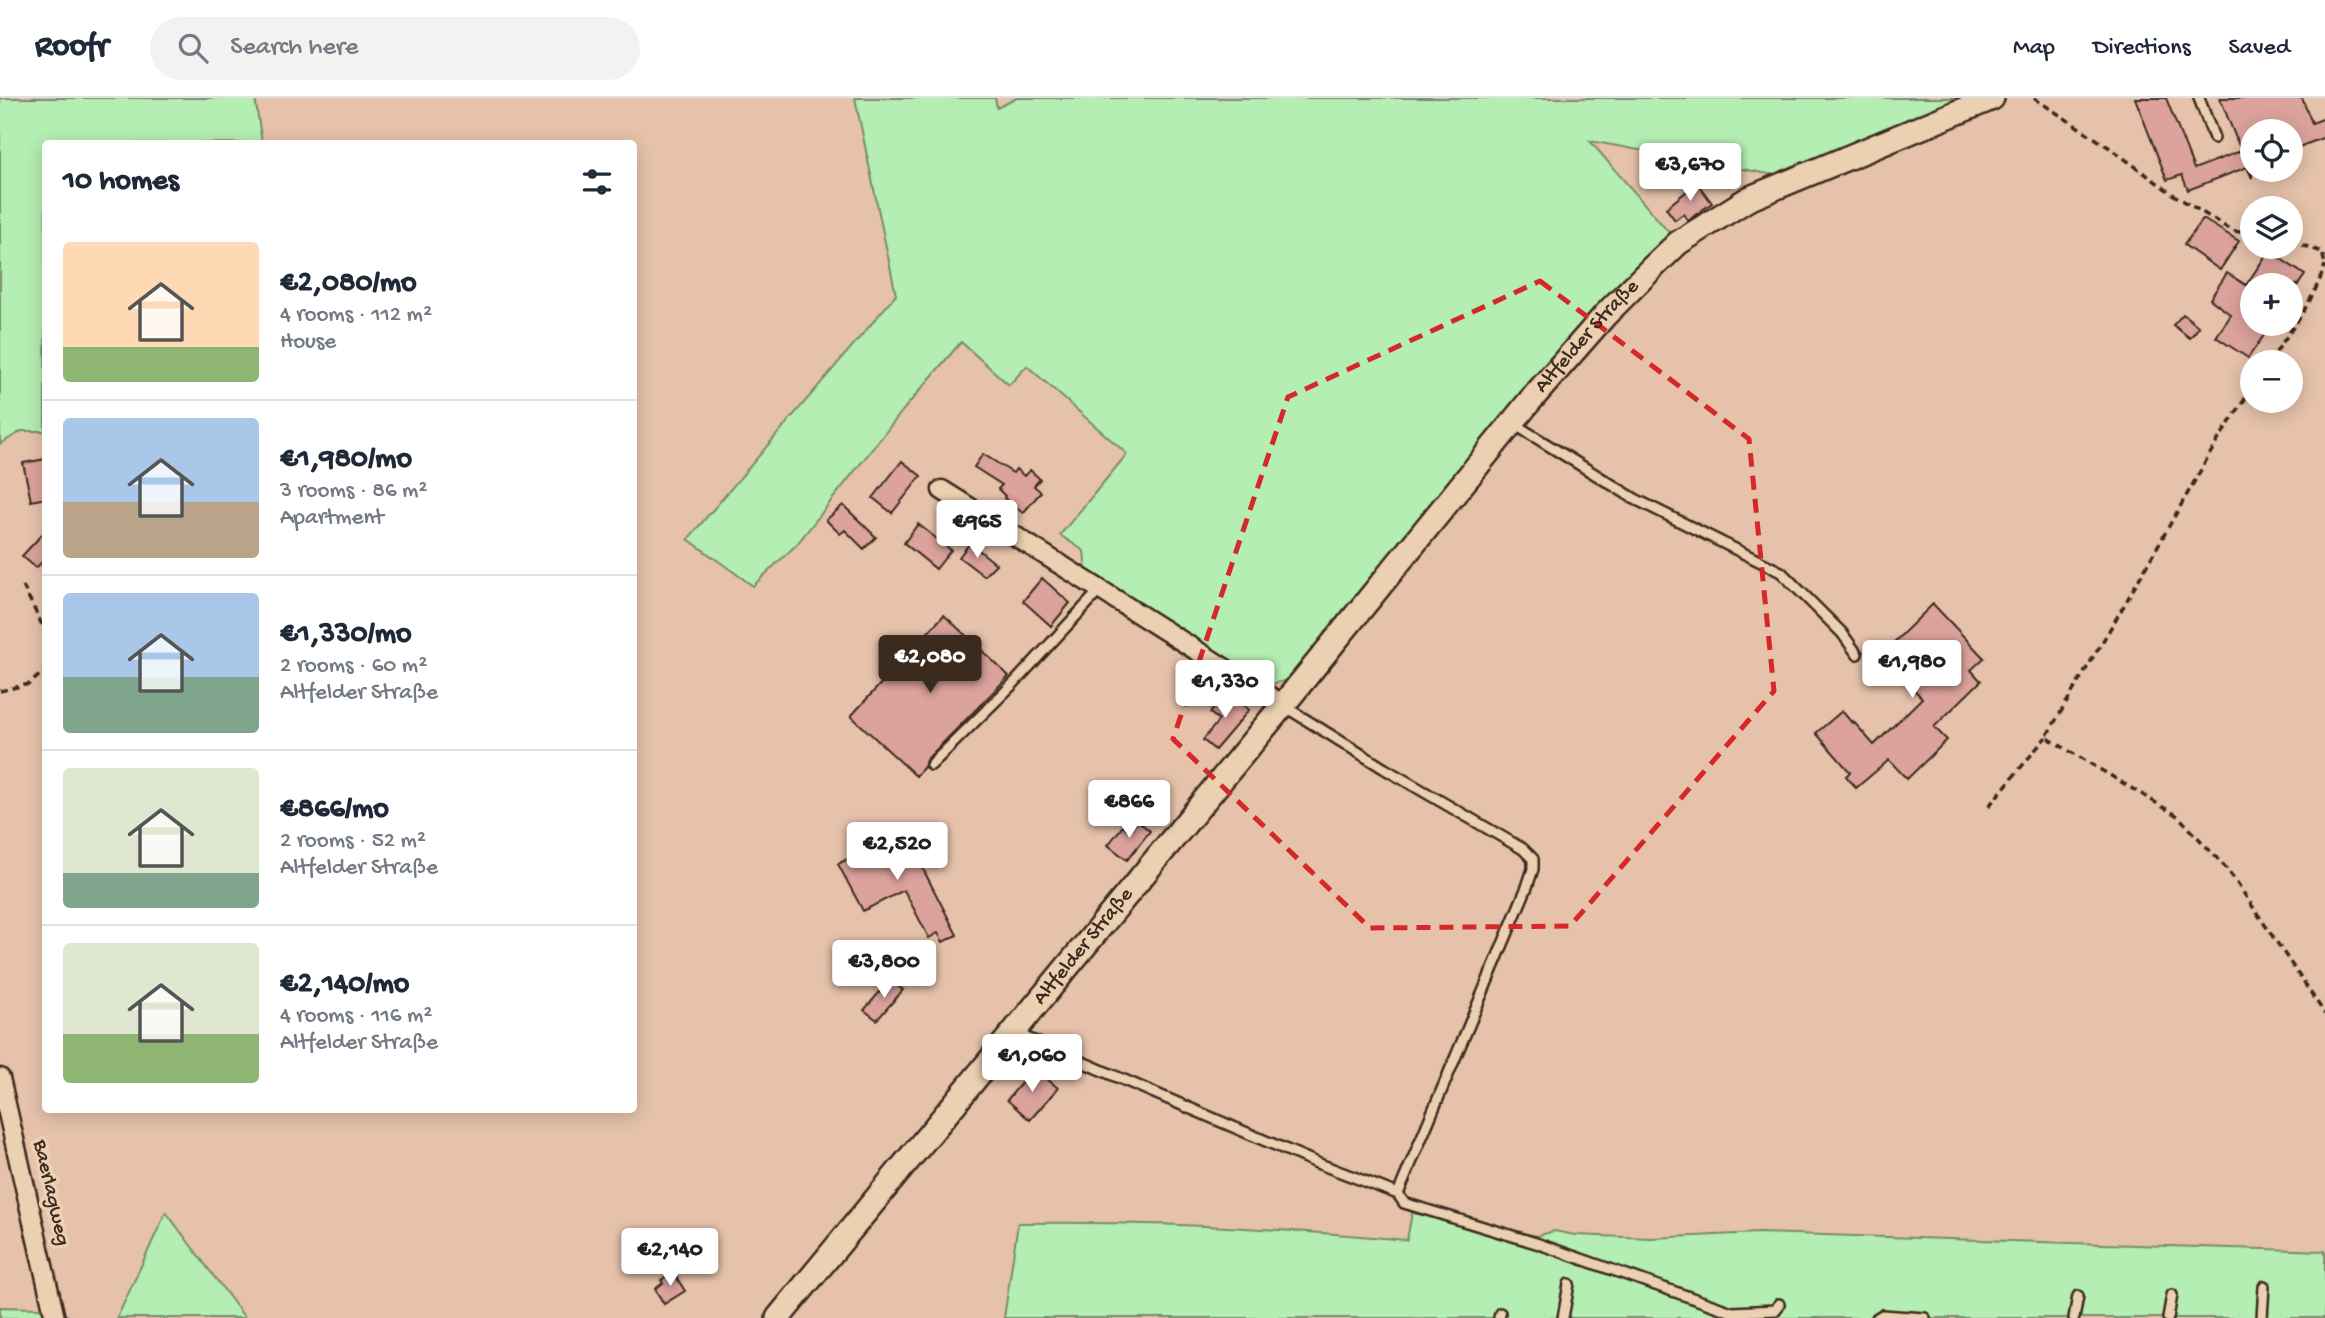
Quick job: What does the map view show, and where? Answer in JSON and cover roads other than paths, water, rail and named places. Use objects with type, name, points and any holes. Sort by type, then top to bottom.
[{"type":"street","name":"Altfelder Straße","points":[[778,1318],[1512,423],[1606,314],[1678,243],[1748,199],[1993,98]]},
{"type":"street","points":[[942,490],[1283,705]]},
{"type":"street","name":"Baerlagweg","points":[[0,1078],[55,1318]]},
{"type":"lane","points":[[2199,98],[2214,138]]},
{"type":"lane","points":[[1512,423],[1634,499],[1781,572],[1842,633],[1857,654]]},
{"type":"lane","points":[[931,765],[1016,682],[1100,590]]},
{"type":"lane","points":[[1283,705],[1385,769],[1523,849],[1533,859],[1527,887],[1398,1194]]},
{"type":"lane","points":[[1013,1032],[1317,1163],[1398,1194],[1404,1203],[1536,1243],[1736,1315],[1776,1310],[1779,1304]]},
{"type":"lane","points":[[1563,1318],[1569,1284]]},
{"type":"lane","points":[[2262,1318],[2264,1286]]},
{"type":"lane","points":[[2168,1318],[2172,1295]]},
{"type":"lane","points":[[2074,1318],[2078,1296]]},
{"type":"lane","points":[[1877,1318],[1882,1315],[1925,1318]]}]
